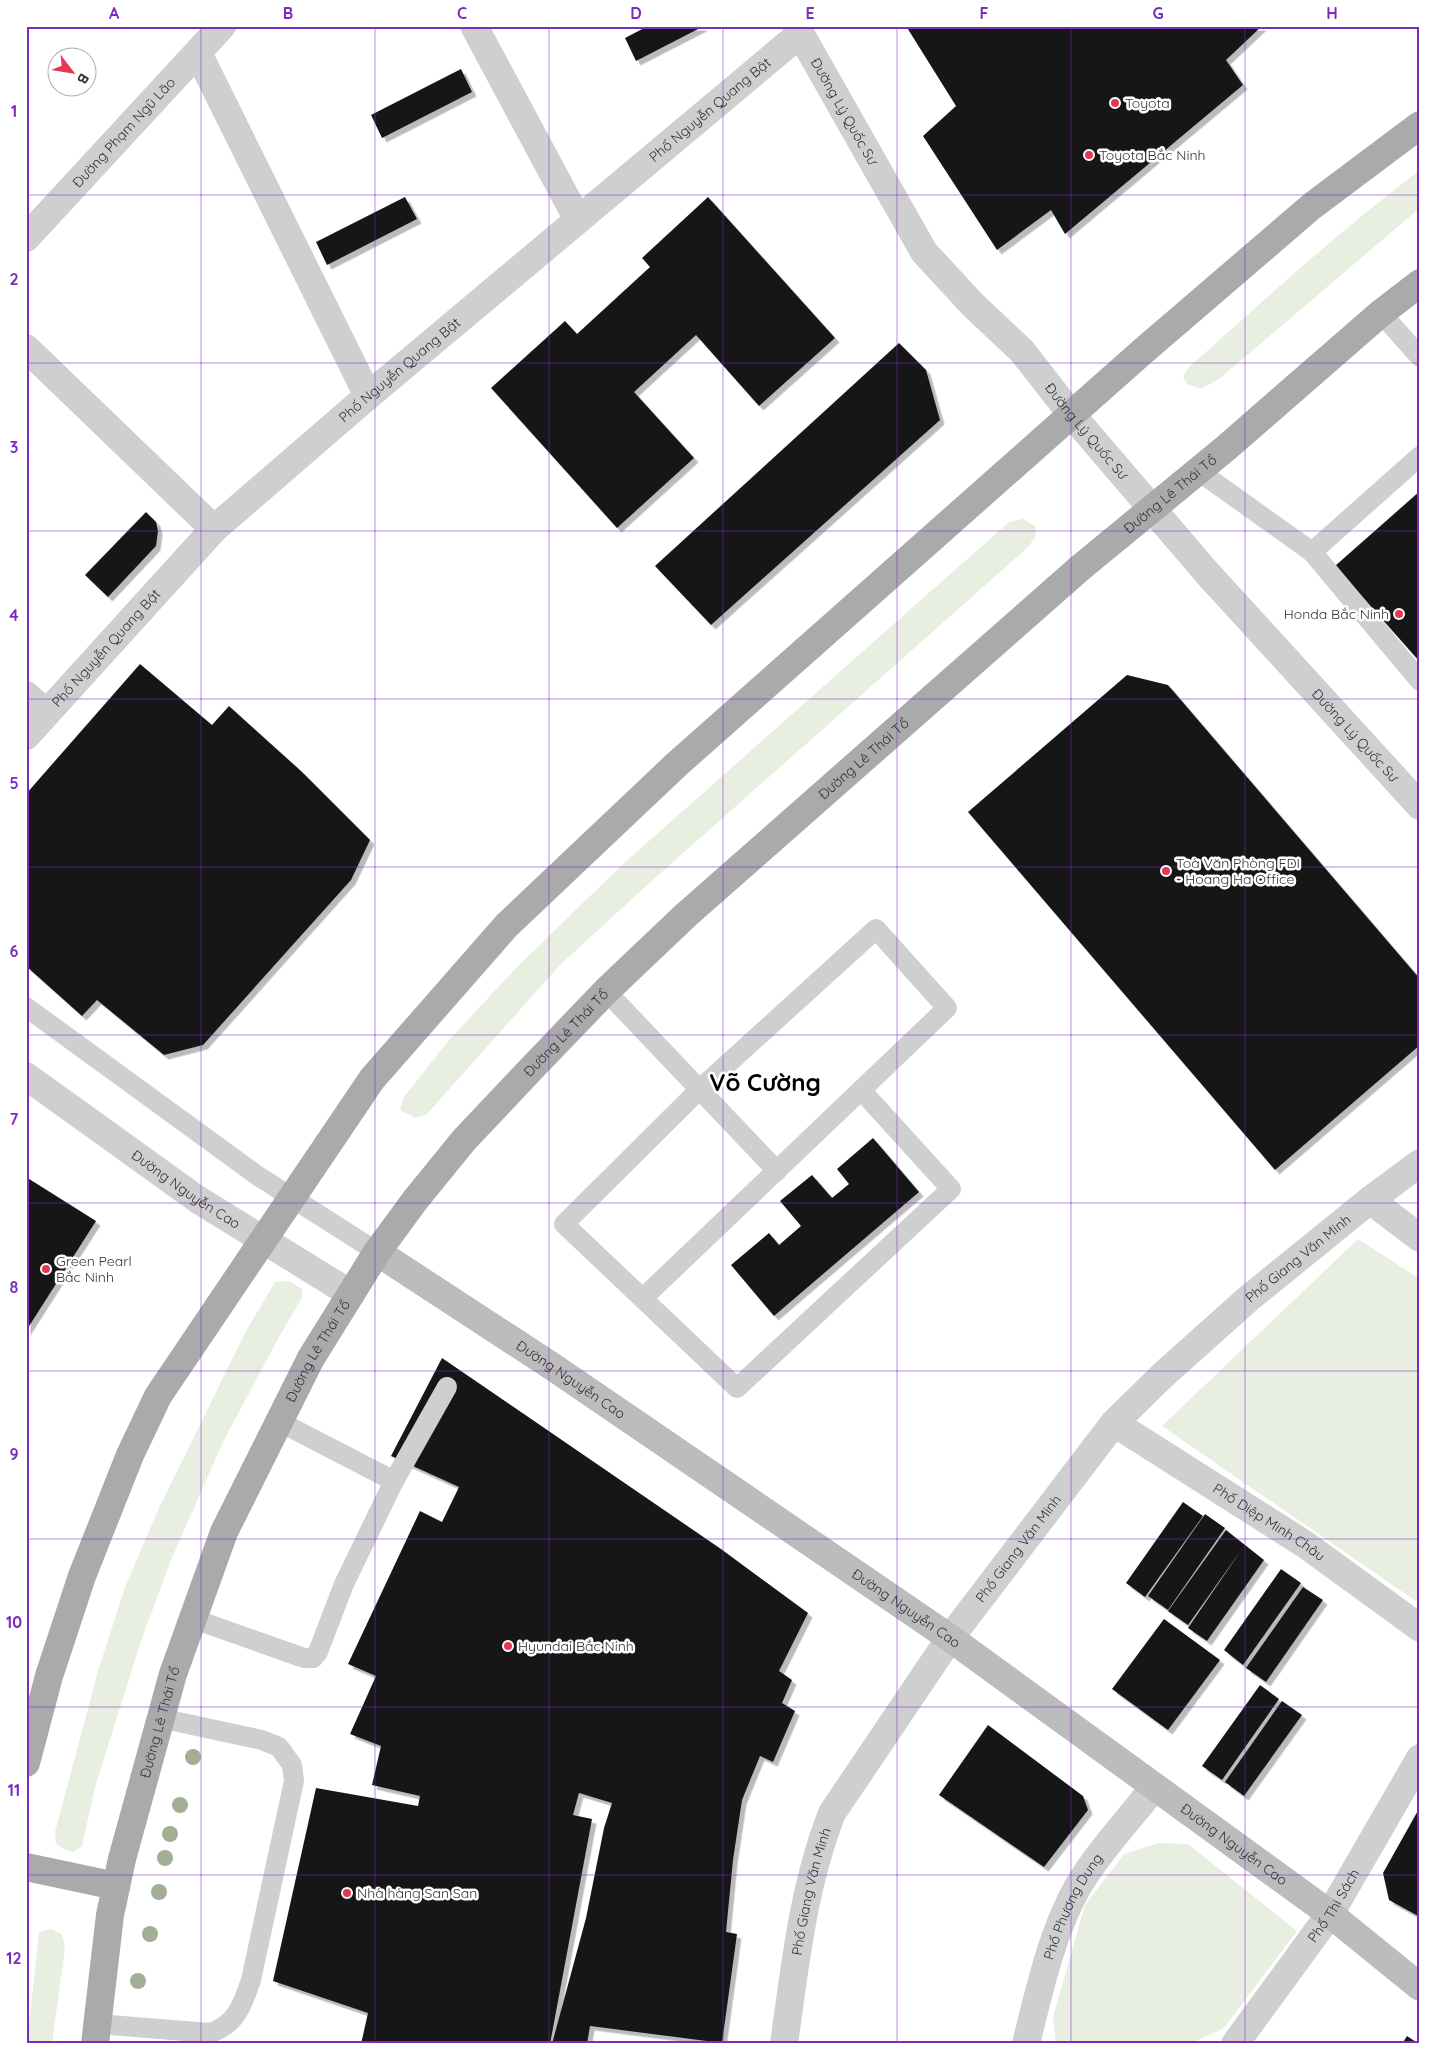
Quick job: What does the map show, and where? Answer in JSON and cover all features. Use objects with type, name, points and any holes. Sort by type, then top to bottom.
[{"type":"main road","points":[[26,1763],[35,1693],[130,1455],[158,1396],[372,1078],[507,925],[676,765],[1071,414],[1312,206],[1420,125]]},
{"type":"main road","name":"Đường Lê Thái Tổ","points":[[96,2034],[116,1886],[160,1718],[191,1618],[224,1532],[311,1358],[377,1252],[416,1198],[464,1140],[606,991],[686,915],[1080,568],[1226,448],[1381,312],[1420,282]]},
{"type":"main road","name":"Đường Nguyễn Cao","points":[[377,1252],[553,1367],[950,1638],[1330,1914],[1420,1987]]},
{"type":"main road","points":[[26,1867],[116,1886]]},
{"type":"street","name":"Đường Phạm Ngũ Lão","points":[[26,238],[222,26]]},
{"type":"street","points":[[474,26],[578,220]]},
{"type":"street","name":"Phố Nguyễn Quang Bật","points":[[26,736],[214,529],[368,396],[578,220],[798,30]]},
{"type":"street","name":"Đường Lý Quốc Sư","points":[[798,30],[924,252],[973,305],[1022,351],[1071,414],[1208,574],[1420,806]]},
{"type":"street","points":[[198,53],[368,396]]},
{"type":"street","points":[[26,348],[214,529]]},
{"type":"street","points":[[26,695],[46,714]]},
{"type":"street","name":"Đường Nguyễn Cao","points":[[26,1076],[198,1199],[351,1294]]},
{"type":"street","name":"Phố Giang Văn Minh","points":[[784,2044],[805,1904],[822,1839],[832,1813],[950,1638],[1114,1423],[1163,1375],[1248,1299],[1370,1200],[1420,1163]]},
{"type":"street","points":[[1370,1200],[1420,1238]]},
{"type":"street","name":"Phố Diệp Minh Châu","points":[[1114,1423],[1306,1545],[1420,1628]]},
{"type":"street","name":"Phố Thi Sách","points":[[1235,2044],[1330,1914],[1420,1758]]},
{"type":"street","name":"Phố Phương Dung","points":[[1026,2044],[1042,1982],[1065,1914],[1078,1887],[1154,1787]]},
{"type":"lane","points":[[1381,312],[1420,357]]},
{"type":"lane","points":[[1312,552],[1420,456]]},
{"type":"lane","points":[[1197,470],[1312,552],[1420,681]]},
{"type":"lane","points":[[643,1298],[777,1171],[861,1090],[947,1008],[876,929],[700,1089],[564,1224],[737,1388],[951,1189],[861,1090]]},
{"type":"lane","points":[[606,991],[777,1171]]},
{"type":"lane","points":[[26,1007],[290,1198],[377,1252]]},
{"type":"lane","points":[[191,1618],[304,1658],[313,1658],[318,1652],[344,1584],[394,1481],[447,1387]]},
{"type":"lane","points":[[280,1422],[394,1481]]},
{"type":"lane","points":[[96,2034],[210,2033],[223,2029],[232,2020],[240,2009],[251,1980],[294,1781],[292,1765],[279,1747],[262,1740],[160,1718]]},
{"type":"shaded area","points":[[1420,170],[1420,208],[1219,379],[1201,389],[1187,384],[1183,377],[1187,369],[1330,242]]},
{"type":"shaded area","points":[[1023,519],[1035,526],[1036,536],[1028,547],[645,887],[560,965],[426,1115],[415,1118],[400,1110],[404,1097],[449,1040],[518,966],[623,864],[1009,522]]},
{"type":"shaded area","points":[[1358,1239],[1420,1279],[1420,1604],[1162,1426]]},
{"type":"shaded area","points":[[289,1281],[302,1289],[302,1298],[224,1440],[171,1560],[141,1641],[95,1787],[82,1846],[73,1852],[64,1849],[56,1844],[55,1832],[98,1671],[125,1587],[159,1508],[246,1331],[275,1282]]},
{"type":"shaded area","points":[[1159,1843],[1188,1844],[1297,1931],[1223,2029],[1189,2044],[1056,2044],[1053,2017],[1085,1905],[1124,1854]]},
{"type":"shaded area","points":[[51,1929],[62,1934],[65,1948],[52,2044],[27,2044],[39,1932]]},
{"type":"building","points":[[648,26],[704,26],[636,61],[625,38]]},
{"type":"building","name":"Toyota Bắc Ninh","points":[[906,26],[1262,26],[1226,60],[1243,85],[1065,234],[1051,210],[997,250],[923,136],[956,106]]},
{"type":"building","points":[[461,69],[472,92],[382,138],[371,115]]},
{"type":"building","points":[[405,197],[417,219],[327,265],[316,242]]},
{"type":"building","points":[[708,197],[835,338],[759,406],[696,335],[634,392],[694,458],[617,528],[491,388],[565,321],[577,334],[650,267],[642,258]]},
{"type":"building","points":[[899,343],[926,370],[940,420],[711,625],[655,566]]},
{"type":"building","name":"Honda Bắc Ninh","points":[[1420,491],[1420,662],[1335,566]]},
{"type":"building","points":[[146,512],[156,522],[158,531],[156,546],[108,597],[85,575]]},
{"type":"building","points":[[140,664],[212,725],[229,706],[301,771],[370,840],[351,880],[203,1045],[164,1055],[97,1000],[82,1016],[26,966],[26,794]]},
{"type":"building","points":[[1127,675],[1168,685],[1420,979],[1420,1045],[1275,1170],[968,812]]},
{"type":"building","points":[[873,1138],[919,1192],[774,1316],[731,1265],[769,1233],[779,1245],[801,1226],[780,1201],[812,1175],[832,1198],[849,1184],[837,1169]]},
{"type":"building","name":"Green Pearl Bắc Ninh","points":[[26,1177],[96,1221],[26,1331]]},
{"type":"building","points":[[442,1358],[721,1549],[808,1613],[779,1671],[792,1680],[782,1703],[795,1711],[773,1762],[760,1756],[742,1800],[733,1860],[726,1932],[737,1934],[722,2043],[590,2026],[587,2044],[552,2044],[586,1918],[604,1828],[612,1803],[579,1793],[573,1815],[592,1819],[550,2044],[361,2044],[368,2013],[273,1981],[316,1788],[418,1806],[420,1796],[372,1785],[381,1746],[350,1734],[376,1676],[348,1664],[420,1511],[442,1522],[459,1487],[391,1456]]},
{"type":"building","points":[[1183,1502],[1203,1516],[1145,1597],[1126,1583]]},
{"type":"building","points":[[1205,1514],[1225,1528],[1168,1610],[1148,1596]]},
{"type":"building","points":[[1226,1530],[1264,1560],[1207,1641],[1188,1628],[1242,1549],[1188,1625],[1168,1611]]},
{"type":"building","points":[[1281,1569],[1301,1583],[1243,1665],[1224,1650]]},
{"type":"building","points":[[1303,1587],[1323,1600],[1266,1682],[1246,1668]]},
{"type":"building","points":[[1164,1619],[1220,1660],[1168,1730],[1112,1689]]},
{"type":"building","points":[[1260,1685],[1279,1699],[1222,1780],[1202,1766]]},
{"type":"building","points":[[1282,1701],[1302,1715],[1244,1796],[1225,1782]]},
{"type":"building","points":[[988,1725],[1083,1796],[1088,1810],[1044,1867],[939,1795]]},
{"type":"building","points":[[1420,1807],[1420,1917],[1389,1900],[1383,1873]]},
{"type":"building","points":[[1407,2036],[1419,2044],[1402,2044]]},
{"type":"place","name":"Toyota","points":[[1115,103]]},
{"type":"place","name":"Toyota Bắc Ninh","points":[[1089,155]]},
{"type":"place","name":"Honda Bắc Ninh","points":[[1399,614]]},
{"type":"place","name":"Toà Văn Phòng FDI - Hoang Ha Office","points":[[1166,871]]},
{"type":"place","name":"Green Pearl Bắc Ninh","points":[[46,1269]]},
{"type":"place","name":"Hyundai Bắc Ninh","points":[[508,1646]]},
{"type":"place","name":"Nhà hàng San San","points":[[347,1893]]},
{"type":"district","name":"Võ Cường","points":[[765,1082]]}]
